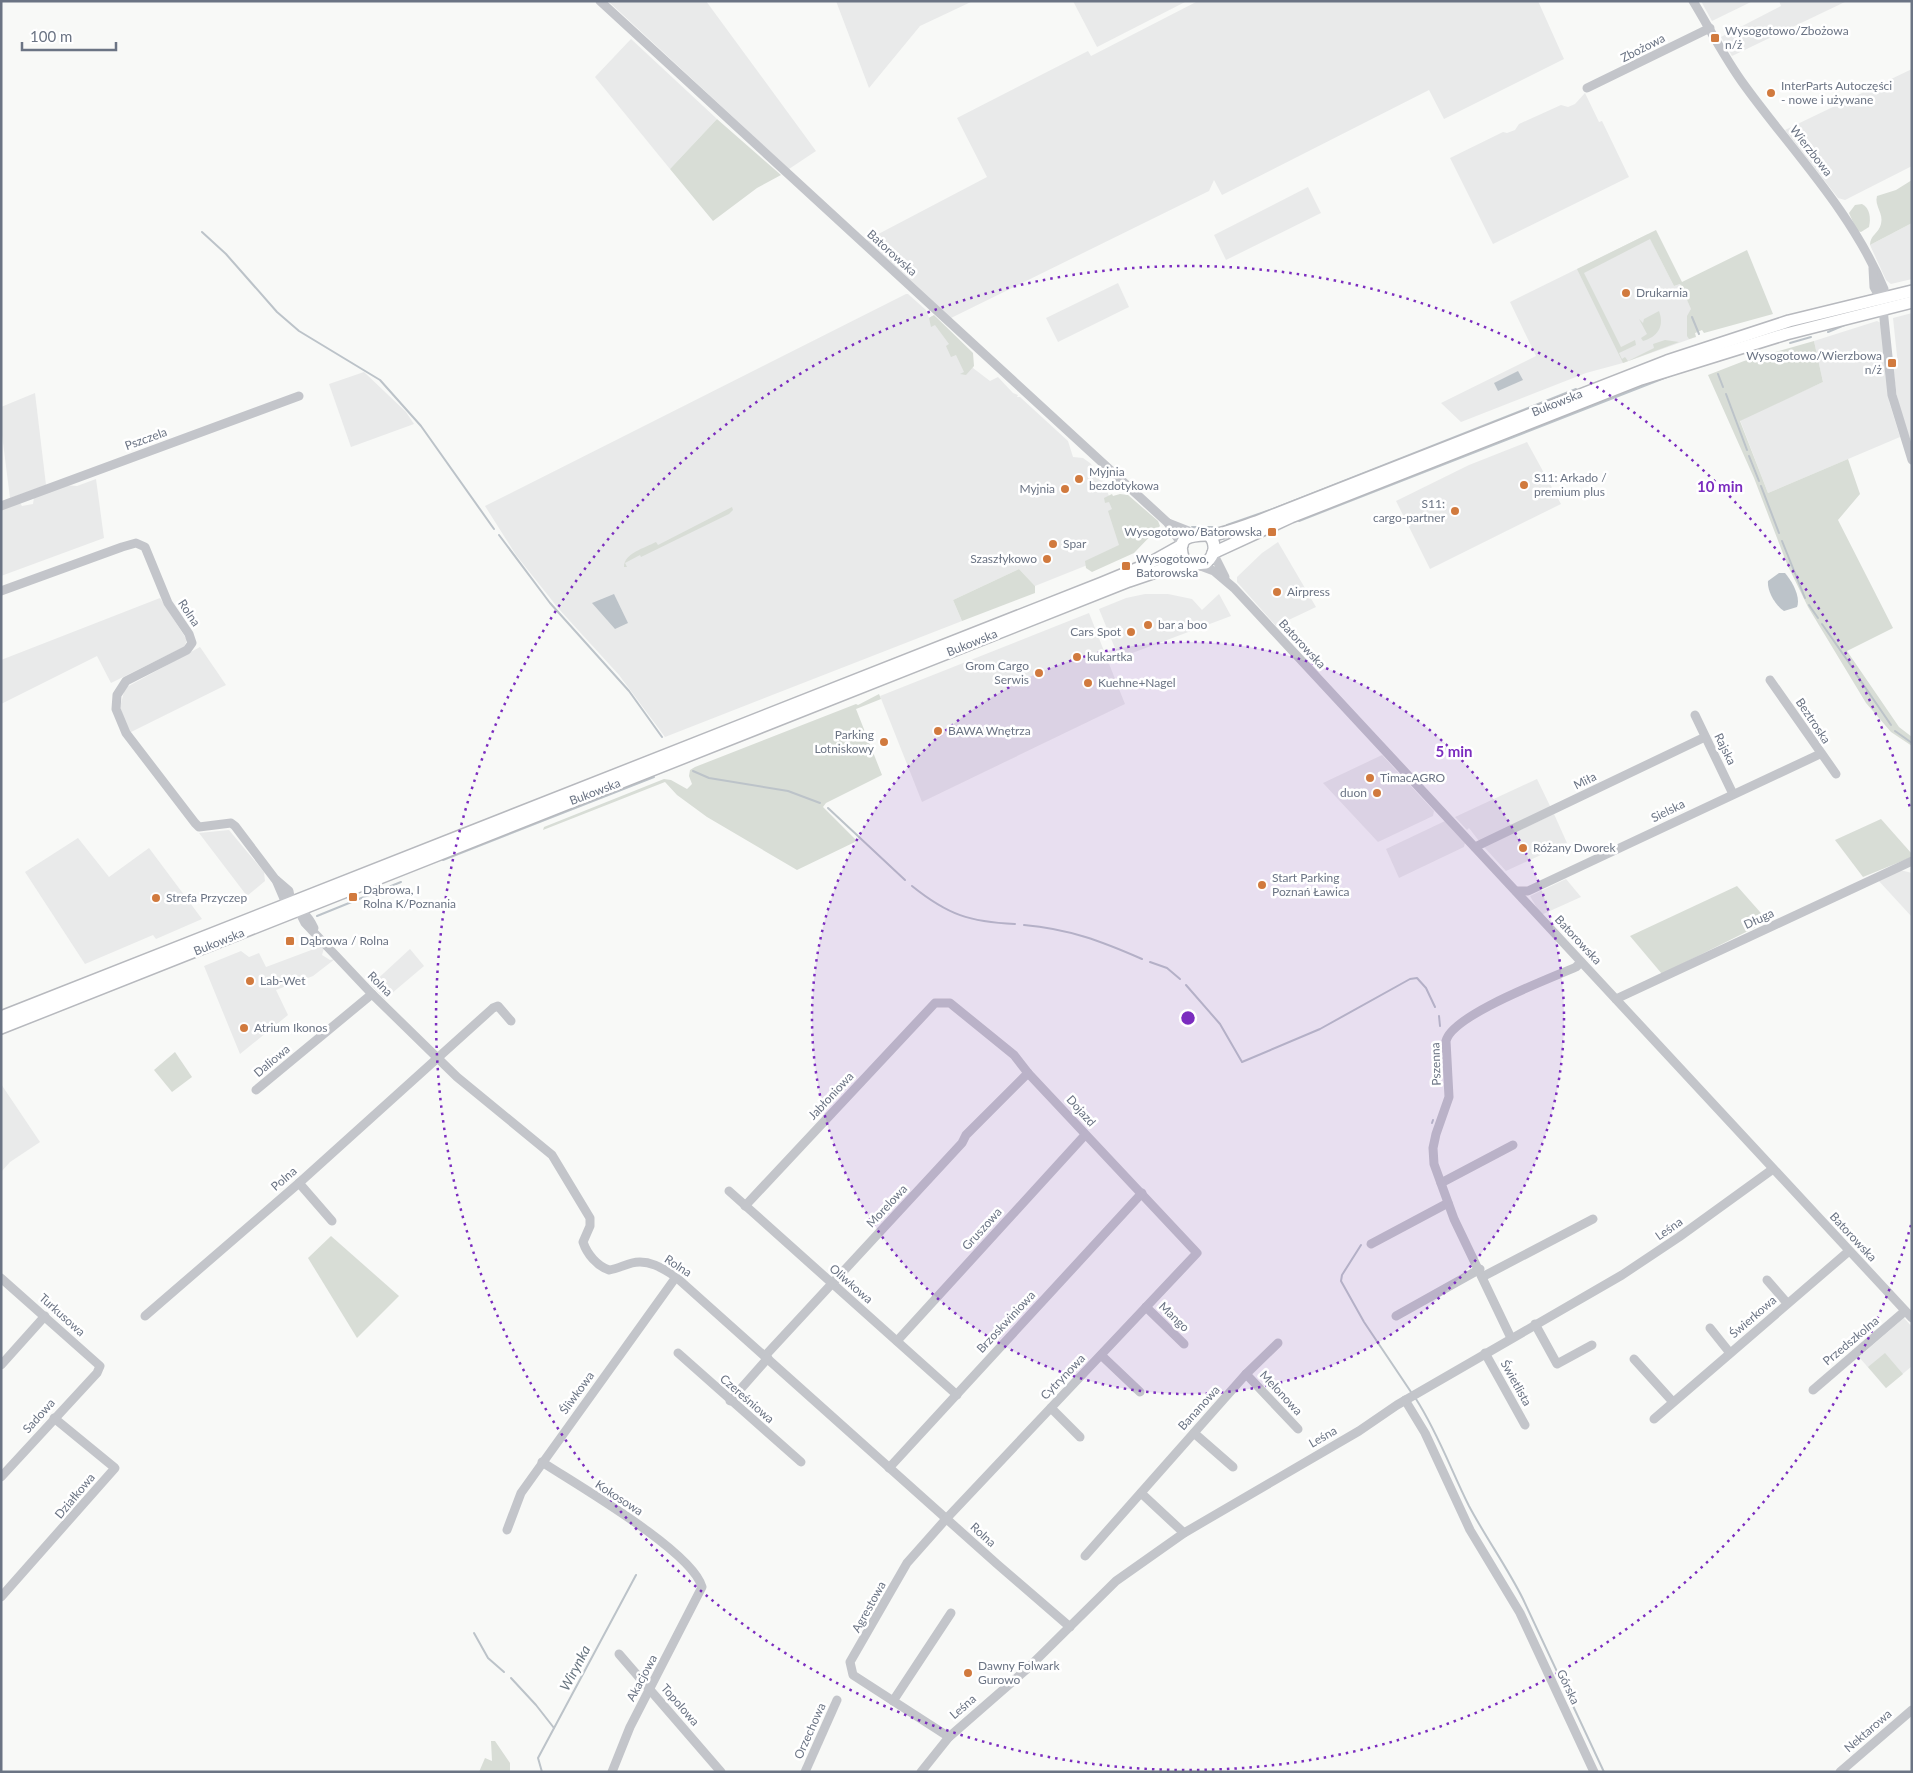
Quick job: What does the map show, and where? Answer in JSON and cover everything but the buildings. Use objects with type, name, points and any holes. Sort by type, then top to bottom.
[{"type":"main road","name":"Bukowska","points":[[1214,552],[1284,520],[1641,379],[1882,303],[1912,291]]},
{"type":"main road","name":"Bukowska","points":[[1209,535],[1270,516],[1666,361],[1789,321],[1863,302],[1912,302]]},
{"type":"main road","points":[[1196,534],[1209,535],[1213,541],[1214,552],[1208,561],[1194,565],[1182,556],[1182,545],[1187,538],[1196,534]]},
{"type":"main road","name":"Bukowska","points":[[1,1017],[1110,580],[1163,557],[1182,545]]},
{"type":"main road","name":"Bukowska","points":[[1,1028],[1129,581],[1173,566],[1194,565]]},
{"type":"street","name":"Batorowska","points":[[600,1],[1168,523],[1182,545]]},
{"type":"street","name":"Wierzbowa","points":[[1693,1],[1744,84],[1835,202],[1884,289],[1882,303]]},
{"type":"street","name":"Zbożowa","points":[[1587,88],[1710,28]]},
{"type":"street","name":"Wierzbowa","points":[[1873,268],[1874,287],[1889,320],[1887,333],[1892,395],[1912,460]]},
{"type":"street","points":[[1863,302],[1874,287]]},
{"type":"street","name":"Pszczela","points":[[1,506],[299,396]]},
{"type":"street","name":"Batorowska","points":[[1168,523],[1196,534]]},
{"type":"street","name":"Rolna","points":[[1,591],[122,547],[136,543],[142,544],[145,547],[168,603],[189,634],[192,643],[187,650],[126,681],[117,695],[118,716],[126,733],[195,823],[199,827],[231,824],[235,826],[275,879],[285,901],[291,902],[308,917],[316,933],[372,994],[457,1077],[539,1143],[558,1163],[590,1218],[590,1226],[583,1242],[586,1251],[598,1265],[609,1270],[635,1262],[649,1263],[661,1267],[676,1277],[946,1519],[1070,1627]]},
{"type":"street","name":"Batorowska","points":[[1214,552],[1226,579]]},
{"type":"street","name":"Batorowska","points":[[1194,565],[1210,569],[1226,579],[1912,1318]]},
{"type":"street","name":"Beztroska","points":[[1770,680],[1820,754],[1836,774]]},
{"type":"street","name":"Rajska","points":[[1695,715],[1733,794]]},
{"type":"street","name":"Miła","points":[[1475,847],[1705,737]]},
{"type":"street","name":"Sielska","points":[[1516,891],[1528,891],[1820,754]]},
{"type":"street","name":"Długa","points":[[1616,999],[1912,861]]},
{"type":"street","points":[[1526,902],[1528,891]]},
{"type":"street","name":"Pszenna","points":[[1511,1338],[1448,1203],[1434,1164],[1433,1148],[1436,1134],[1449,1097],[1446,1054],[1448,1034],[1463,1020],[1478,1011],[1576,967],[1581,962]]},
{"type":"street","name":"Daliowa","points":[[256,1090],[372,994]]},
{"type":"street","name":"Dojazd","points":[[935,1002],[950,1003],[1014,1055],[1085,1135],[1197,1253]]},
{"type":"street","name":"Jabłoniowa","points":[[745,1206],[935,1002]]},
{"type":"street","name":"Polna","points":[[145,1316],[299,1183],[493,1008],[498,1006],[511,1020]]},
{"type":"street","name":"Morelowa","points":[[730,1401],[832,1284],[962,1143],[966,1135],[1028,1073]]},
{"type":"street","name":"Gruszowa","points":[[897,1341],[1085,1135]]},
{"type":"street","points":[[1441,1183],[1513,1145]]},
{"type":"street","name":"Leśna","points":[[921,1772],[949,1737],[1013,1682],[1116,1581],[1184,1533],[1358,1431],[1405,1400],[1622,1275],[1679,1237],[1773,1169]]},
{"type":"street","points":[[299,1183],[332,1221]]},
{"type":"street","name":"Oliwkowa","points":[[729,1191],[957,1395]]},
{"type":"street","name":"Brzoskwiniowa","points":[[889,1468],[1142,1193]]},
{"type":"street","points":[[1371,1244],[1448,1203]]},
{"type":"street","points":[[1396,1316],[1481,1272],[1593,1219]]},
{"type":"street","name":"Świerkowa","points":[[1654,1419],[1849,1251]]},
{"type":"street","name":"Cytrynowa","points":[[946,1519],[1197,1253]]},
{"type":"street","name":"Śliwkowa","points":[[507,1530],[520,1493],[676,1277]]},
{"type":"street","name":"Turkusowa","points":[[1,1278],[100,1366],[97,1373]]},
{"type":"street","points":[[1767,1280],[1787,1304]]},
{"type":"street","name":"Mango","points":[[1146,1307],[1184,1344]]},
{"type":"street","name":"Przedszkolna","points":[[1812,1390],[1905,1311]]},
{"type":"street","points":[[1,1365],[46,1316]]},
{"type":"street","points":[[1535,1324],[1557,1364],[1592,1344]]},
{"type":"street","points":[[1710,1328],[1730,1353]]},
{"type":"street","name":"Bananowa","points":[[1085,1556],[1246,1374],[1278,1342]]},
{"type":"street","name":"Czereśniowa","points":[[678,1353],[801,1462]]},
{"type":"street","name":"Świetlista","points":[[1485,1354],[1525,1425]]},
{"type":"street","points":[[1101,1356],[1140,1392]]},
{"type":"street","points":[[1634,1359],[1673,1402]]},
{"type":"street","name":"Sadowa","points":[[1,1477],[97,1373]]},
{"type":"street","name":"Melonowa","points":[[1246,1374],[1298,1429]]},
{"type":"street","name":"Górska","points":[[1405,1400],[1425,1433],[1470,1530],[1520,1613],[1594,1772]]},
{"type":"street","points":[[1051,1408],[1080,1437]]},
{"type":"street","name":"Działkowa","points":[[1,1597],[114,1468],[54,1418]]},
{"type":"street","points":[[1194,1433],[1233,1468]]},
{"type":"street","name":"Kokosowa","points":[[542,1462],[646,1531],[679,1558],[699,1578],[702,1587],[698,1597]]},
{"type":"street","points":[[1141,1493],[1184,1533]]},
{"type":"street","name":"Agrestowa","points":[[946,1519],[907,1563],[850,1662],[853,1675],[949,1737]]},
{"type":"street","name":"Akacjowa","points":[[612,1772],[630,1727],[698,1597]]},
{"type":"street","points":[[893,1701],[951,1613]]},
{"type":"street","name":"Topolowa","points":[[619,1654],[721,1772]]},
{"type":"street","name":"Orzechowa","points":[[805,1772],[837,1700]]},
{"type":"street","name":"Nektarowa","points":[[1840,1772],[1912,1710]]},
{"type":"shaded area","points":[[608,1],[706,1],[816,151],[789,169]]},
{"type":"shaded area","points":[[836,1],[973,1],[920,26],[869,88]]},
{"type":"shaded area","points":[[1073,1],[1187,1],[1097,47]]},
{"type":"shaded area","points":[[1198,1],[1538,1],[1564,59],[1444,119],[1429,90],[1222,195],[1214,180],[1209,191],[951,318],[865,241],[987,177],[957,118],[1088,51],[1091,56]]},
{"type":"shaded area","points":[[1701,1],[1753,1],[1712,21]]},
{"type":"shaded area","points":[[1779,1],[1847,1],[1732,56],[1721,37],[1781,6]]},
{"type":"shaded area","points":[[631,39],[717,119],[670,169],[595,77]]},
{"type":"shaded area","points":[[1912,69],[1912,166],[1845,200],[1838,198],[1785,130]]},
{"type":"shaded area","points":[[1585,93],[1599,122],[1602,121],[1629,177],[1493,244],[1450,158],[1503,132],[1507,133],[1515,130],[1519,124],[1561,105],[1568,107],[1575,104]]},
{"type":"shaded area","points":[[717,119],[781,175],[757,188],[713,221],[670,169]]},
{"type":"shaded area","points":[[1912,180],[1912,223],[1870,245],[1871,239],[1880,227],[1882,220],[1876,200],[1877,196],[1896,190]]},
{"type":"shaded area","points":[[1308,187],[1321,213],[1226,260],[1214,235]]},
{"type":"shaded area","points":[[1862,204],[1868,211],[1870,220],[1869,227],[1861,232],[1857,231],[1849,213],[1855,205]]},
{"type":"shaded area","points":[[1912,223],[1912,279],[1891,284],[1886,280],[1870,245]]},
{"type":"shaded area","points":[[1656,230],[1682,282],[1747,250],[1773,314],[1704,333],[1702,330],[1695,333],[1696,337],[1689,339],[1687,336],[1687,316],[1691,309],[1680,284],[1674,286],[1650,239],[1584,273],[1621,347],[1635,340],[1636,345],[1619,353],[1622,359],[1625,357],[1628,361],[1654,348],[1653,344],[1665,340],[1679,342],[1623,363],[1577,269]]},
{"type":"shaded area","points":[[1648,234],[1674,286],[1680,284],[1701,330],[1695,333],[1693,338],[1623,363],[1586,373],[1461,422],[1441,403],[1536,356],[1510,302]]},
{"type":"shaded area","points":[[1118,283],[1129,307],[1058,342],[1046,318]]},
{"type":"shaded area","points":[[906,294],[926,310],[929,318],[932,316],[973,368],[990,381],[998,377],[1013,393],[1018,395],[1017,397],[1020,397],[1068,441],[1073,457],[1083,458],[1090,463],[1101,476],[1130,548],[1035,586],[1019,569],[953,600],[962,621],[665,737],[619,675],[558,608],[516,555],[485,506]]},
{"type":"shaded area","points":[[1659,311],[1661,322],[1658,331],[1652,337],[1643,341],[1641,338],[1647,334],[1639,319],[1643,323],[1644,319]]},
{"type":"shaded area","points":[[1912,313],[1912,444],[1900,412],[1896,390],[1893,367],[1898,365],[1893,318]]},
{"type":"shaded area","points":[[934,315],[973,353],[974,366],[966,375],[960,374],[964,372],[956,355],[951,357],[946,346],[949,344],[935,325],[931,327],[929,318]]},
{"type":"shaded area","points":[[1877,321],[1881,323],[1889,401],[1900,437],[1768,493],[1740,420],[1823,382],[1814,341]]},
{"type":"shaded area","points":[[1814,341],[1823,382],[1740,421],[1768,493],[1848,459],[1860,494],[1838,520],[1893,628],[1847,651],[1899,727],[1912,737],[1912,746],[1891,732],[1866,703],[1808,607],[1787,564],[1754,478],[1708,375],[1744,361]]},
{"type":"shaded area","points":[[1518,371],[1523,380],[1498,391],[1494,383]]},
{"type":"shaded area","points":[[364,372],[406,412],[414,424],[351,447],[329,384]]},
{"type":"shaded area","points":[[35,393],[46,485],[10,498],[1,427],[1,407]]},
{"type":"shaded area","points":[[1527,442],[1561,504],[1430,569],[1396,501],[1469,465]]},
{"type":"shaded area","points":[[96,479],[104,538],[1,576],[1,510],[20,503],[22,506],[33,504],[34,497],[64,485],[77,486]]},
{"type":"shaded area","points":[[1112,494],[1113,496],[1120,494],[1128,495],[1158,521],[1160,526],[1134,553],[1092,572],[1086,568],[1085,561],[1119,545],[1108,511],[1112,509],[1109,502],[1105,503],[1104,498]]},
{"type":"shaded area","points":[[732,507],[733,510],[729,514],[641,557],[640,555],[625,563],[627,567],[624,567],[625,562],[627,558],[636,551],[656,542],[658,545]]},
{"type":"shaded area","name":"Airpress","points":[[1278,542],[1316,607],[1276,626],[1237,582],[1237,577],[1262,553]]},
{"type":"shaded area","points":[[1019,569],[1035,586],[1035,593],[962,621],[953,600]]},
{"type":"shaded area","points":[[1779,573],[1785,573],[1793,585],[1798,599],[1797,607],[1784,611],[1772,598],[1768,581]]},
{"type":"shaded area","points":[[614,594],[628,623],[615,629],[592,603]]},
{"type":"shaded area","points":[[1145,594],[1168,594],[1192,599],[1202,610],[1219,594],[1231,616],[1119,658],[1099,609],[1126,598]]},
{"type":"shaded area","points":[[160,598],[187,640],[184,647],[111,683],[97,656],[1,704],[1,660]]},
{"type":"shaded area","points":[[1089,613],[1125,704],[922,802],[880,696]]},
{"type":"shaded area","points":[[200,647],[226,685],[129,733],[120,707],[125,688]]},
{"type":"shaded area","points":[[879,694],[881,699],[856,709],[882,775],[826,803],[823,807],[857,841],[797,870],[707,817],[677,795],[665,782],[543,830],[544,827],[664,779],[671,780],[687,789],[692,784],[689,776],[690,770],[695,767],[856,704],[858,705]]},
{"type":"shaded area","points":[[1382,755],[1434,811],[1433,816],[1378,842],[1323,783]]},
{"type":"shaded area","points":[[1537,779],[1551,808],[1479,841],[1469,828],[1467,830],[1455,817]]},
{"type":"shaded area","name":"Różany Dworek","points":[[1554,814],[1567,843],[1506,871],[1484,847]]},
{"type":"shaded area","points":[[1881,819],[1912,854],[1912,857],[1863,877],[1835,840]]},
{"type":"shaded area","points":[[1445,821],[1465,843],[1464,847],[1399,878],[1386,849]]},
{"type":"shaded area","points":[[229,830],[264,872],[265,881],[247,896],[199,833]]},
{"type":"shaded area","points":[[78,838],[109,877],[149,848],[202,919],[156,939],[153,935],[85,964],[25,872]]},
{"type":"shaded area","points":[[1900,870],[1912,873],[1912,917],[1878,880]]},
{"type":"shaded area","points":[[1566,879],[1581,897],[1541,915],[1530,896]]},
{"type":"shaded area","points":[[1737,886],[1768,921],[1662,974],[1630,936]]},
{"type":"shaded area","points":[[322,946],[324,948],[322,955],[330,960],[335,959],[313,976],[276,990],[288,1015],[240,1054],[204,966],[241,951],[249,957],[259,953],[266,967]]},
{"type":"shaded area","points":[[410,949],[424,966],[385,999],[371,985]]},
{"type":"shaded area","points":[[175,1052],[192,1077],[172,1092],[154,1070]]},
{"type":"shaded area","points":[[1,1084],[40,1142],[10,1162],[1,1172]]},
{"type":"shaded area","points":[[331,1236],[399,1296],[357,1338],[308,1258]]},
{"type":"shaded area","points":[[1904,1318],[1912,1327],[1912,1366],[1886,1388],[1859,1357]]},
{"type":"shaded area","points":[[1885,1353],[1903,1374],[1886,1388],[1868,1367]]},
{"type":"shaded area","points":[[491,1741],[495,1741],[510,1763],[510,1772],[479,1772],[485,1758],[492,1761]]},
{"type":"waterway","points":[[202,232],[226,254],[277,312],[299,331],[380,380],[421,426],[494,529]]},
{"type":"waterway","points":[[1692,317],[1699,334]]},
{"type":"waterway","points":[[1828,332],[1847,324]]},
{"type":"waterway","points":[[1790,343],[1811,337]]},
{"type":"waterway","points":[[1718,374],[1723,387]]},
{"type":"waterway","points":[[1299,521],[1672,375]]},
{"type":"waterway","points":[[1227,525],[1270,510],[1576,389]]},
{"type":"waterway","points":[[1726,394],[1747,450]]},
{"type":"waterway","points":[[1749,456],[1759,481]]},
{"type":"waterway","points":[[1761,486],[1779,533]]},
{"type":"waterway","points":[[1192,527],[1217,527]]},
{"type":"waterway","points":[[499,535],[550,603],[629,691],[662,737]]},
{"type":"waterway","points":[[1782,541],[1805,598]]},
{"type":"waterway","points":[[1809,605],[1818,618]]},
{"type":"waterway","points":[[1822,624],[1852,667]]},
{"type":"waterway","points":[[1856,674],[1891,725]]},
{"type":"waterway","points":[[1895,731],[1912,743]]},
{"type":"waterway","points":[[693,771],[709,778],[788,791],[820,803]]},
{"type":"waterway","points":[[443,860],[654,777]]},
{"type":"waterway","points":[[828,808],[905,880]]},
{"type":"waterway","points":[[317,916],[401,882]]},
{"type":"waterway","points":[[912,886],[937,904],[960,915],[972,919],[1015,924]]},
{"type":"waterway","points":[[1024,925],[1056,929],[1084,937],[1142,959]]},
{"type":"waterway","points":[[1150,962],[1167,968],[1180,979]]},
{"type":"waterway","points":[[1186,985],[1220,1024],[1242,1062],[1320,1029],[1410,979],[1417,978],[1426,988],[1435,1007]]},
{"type":"waterway","points":[[1439,1016],[1440,1026]]},
{"type":"waterway","points":[[1361,1245],[1342,1275],[1341,1281],[1364,1322],[1411,1392]]},
{"type":"waterway","points":[[1416,1399],[1438,1438],[1469,1506],[1523,1599],[1604,1772]]},
{"type":"waterway","name":"Wirynka","points":[[542,1772],[538,1758],[636,1575]]},
{"type":"waterway","points":[[474,1633],[488,1658],[504,1672]]},
{"type":"waterway","points":[[511,1678],[554,1728]]},
{"type":"place","name":"Wysogotowo/Zbożowa n/ż","points":[[1715,38]]},
{"type":"place","name":"InterParts Autoczęści - nowe i używane","points":[[1771,93]]},
{"type":"place","name":"Drukarnia","points":[[1626,293]]},
{"type":"place","name":"Wysogotowo/Wierzbowa n/ż","points":[[1892,363]]},
{"type":"place","name":"Myjnia bezdotykowa","points":[[1079,479]]},
{"type":"place","name":"S11: Arkado / premium plus","points":[[1524,485]]},
{"type":"place","name":"Myjnia","points":[[1065,489]]},
{"type":"place","name":"S11: cargo-partner","points":[[1455,511]]},
{"type":"place","name":"Wysogotowo/Batorowska","points":[[1272,532]]},
{"type":"place","name":"Spar","points":[[1053,544]]},
{"type":"place","name":"Szaszłykowo","points":[[1047,559]]},
{"type":"place","name":"Wysogotowo, Batorowska","points":[[1126,566]]},
{"type":"place","name":"Airpress","points":[[1277,592]]},
{"type":"place","name":"bar a boo","points":[[1148,625]]},
{"type":"place","name":"Cars Spot","points":[[1131,632]]},
{"type":"place","name":"kukartka","points":[[1077,657]]},
{"type":"place","name":"Grom Cargo Serwis","points":[[1039,673]]},
{"type":"place","name":"Kuehne+Nagel","points":[[1088,683]]},
{"type":"place","name":"BAWA Wnętrza","points":[[938,731]]},
{"type":"place","name":"Parking Lotniskowy","points":[[884,742]]},
{"type":"place","name":"TimacAGRO","points":[[1370,778]]},
{"type":"place","name":"duon","points":[[1377,793]]},
{"type":"place","name":"Różany Dworek","points":[[1523,848]]},
{"type":"place","name":"Start Parking Poznań Ławica","points":[[1262,885]]},
{"type":"place","name":"Dąbrowa, I Rolna K/Poznania","points":[[353,897]]},
{"type":"place","name":"Strefa Przyczep","points":[[156,898]]},
{"type":"place","name":"Dąbrowa / Rolna","points":[[290,941]]},
{"type":"place","name":"Lab-Wet","points":[[250,981]]},
{"type":"place","name":"Atrium Ikonos","points":[[244,1028]]},
{"type":"place","name":"Dawny Folwark Gurowo","points":[[968,1673]]}]
